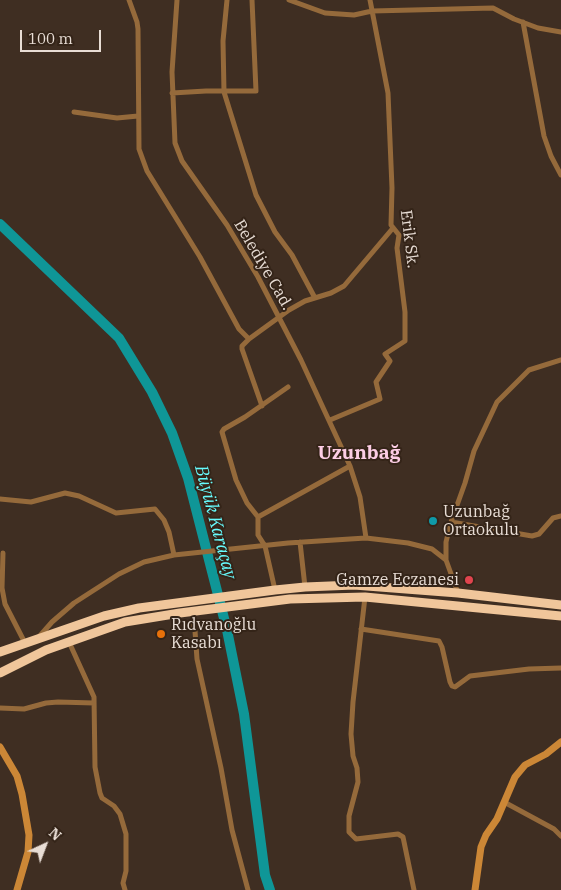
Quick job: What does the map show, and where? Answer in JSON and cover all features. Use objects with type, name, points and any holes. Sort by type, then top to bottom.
[{"type":"highway","points":[[0,652],[104,616],[176,602],[305,587],[354,585],[458,592],[561,605]]},
{"type":"highway","points":[[0,673],[46,650],[125,622],[267,602],[365,596],[561,616]]},
{"type":"street","points":[[129,0],[138,29],[139,149],[147,171],[200,257],[239,330],[249,340]]},
{"type":"street","name":"Belediye Cad.","points":[[177,0],[172,72],[175,143],[182,161],[227,225],[301,360],[350,466],[362,506],[366,538]]},
{"type":"street","points":[[227,0],[223,41],[224,92],[256,195],[275,232],[292,255],[315,298]]},
{"type":"street","points":[[172,93],[256,91],[252,0]]},
{"type":"street","points":[[290,0],[325,13],[354,14],[493,8],[538,28],[561,32]]},
{"type":"street","name":"Erik Sk.","points":[[330,420],[380,399],[376,382],[390,361],[385,354],[404,341],[405,312],[398,248],[399,235],[391,225],[392,188],[388,94],[370,0]]},
{"type":"street","points":[[523,22],[544,136],[561,176]]},
{"type":"street","points":[[74,112],[117,118],[138,116]]},
{"type":"street","points":[[262,406],[242,346],[279,317],[305,302],[332,293],[344,286],[393,228]]},
{"type":"street","points":[[458,592],[446,560],[446,542],[474,451],[497,402],[529,370],[561,360]]},
{"type":"street","points":[[275,590],[265,546],[258,535],[258,517],[247,503],[236,480],[222,432],[288,387]]},
{"type":"street","points":[[258,517],[350,466]]},
{"type":"street","points":[[0,499],[31,502],[65,493],[80,496],[116,513],[155,509],[164,520],[169,532],[174,555]]},
{"type":"street","points":[[451,522],[532,536],[539,534],[553,518],[561,516]]},
{"type":"street","points":[[38,638],[52,622],[74,603],[119,574],[144,562],[174,555],[300,542],[366,538],[408,543],[432,549],[446,560]]},
{"type":"street","points":[[300,542],[305,587]]},
{"type":"street","points":[[3,552],[2,588],[5,604],[25,643]]},
{"type":"street","points":[[365,596],[351,734],[353,756],[358,768],[358,782],[349,816],[349,832],[356,839],[398,834],[403,837],[414,890]]},
{"type":"street","points":[[190,624],[195,631],[197,659],[221,768],[232,830],[248,890]]},
{"type":"street","points":[[361,630],[439,640],[450,682],[455,687],[470,676],[529,669],[561,668]]},
{"type":"street","points":[[70,642],[92,692],[94,703],[94,749],[98,786],[102,798],[114,806],[120,814],[126,834],[126,871],[123,883],[125,890]]},
{"type":"street","points":[[0,708],[24,709],[58,702],[94,703]]},
{"type":"street","points":[[475,890],[481,847],[515,777],[525,765],[546,754],[561,742]]},
{"type":"street","points":[[0,747],[16,776],[22,794],[29,835],[28,852],[17,890]]},
{"type":"street","points":[[504,802],[554,828],[561,829]]},
{"type":"street","points":[[554,828],[561,836]]},
{"type":"waterway","name":"Büyük Karaçay","points":[[0,224],[119,338],[152,392],[172,433],[188,478],[227,630],[244,714],[265,875],[270,890]]},
{"type":"place","name":"Uzunbağ Ortaokulu","points":[[433,521]]},
{"type":"place","name":"Gamze Eczanesi","points":[[469,580]]},
{"type":"place","name":"Rıdvanoğlu Kasabı","points":[[161,634]]},
{"type":"district","name":"Uzunbağ","points":[[359,454]]}]
